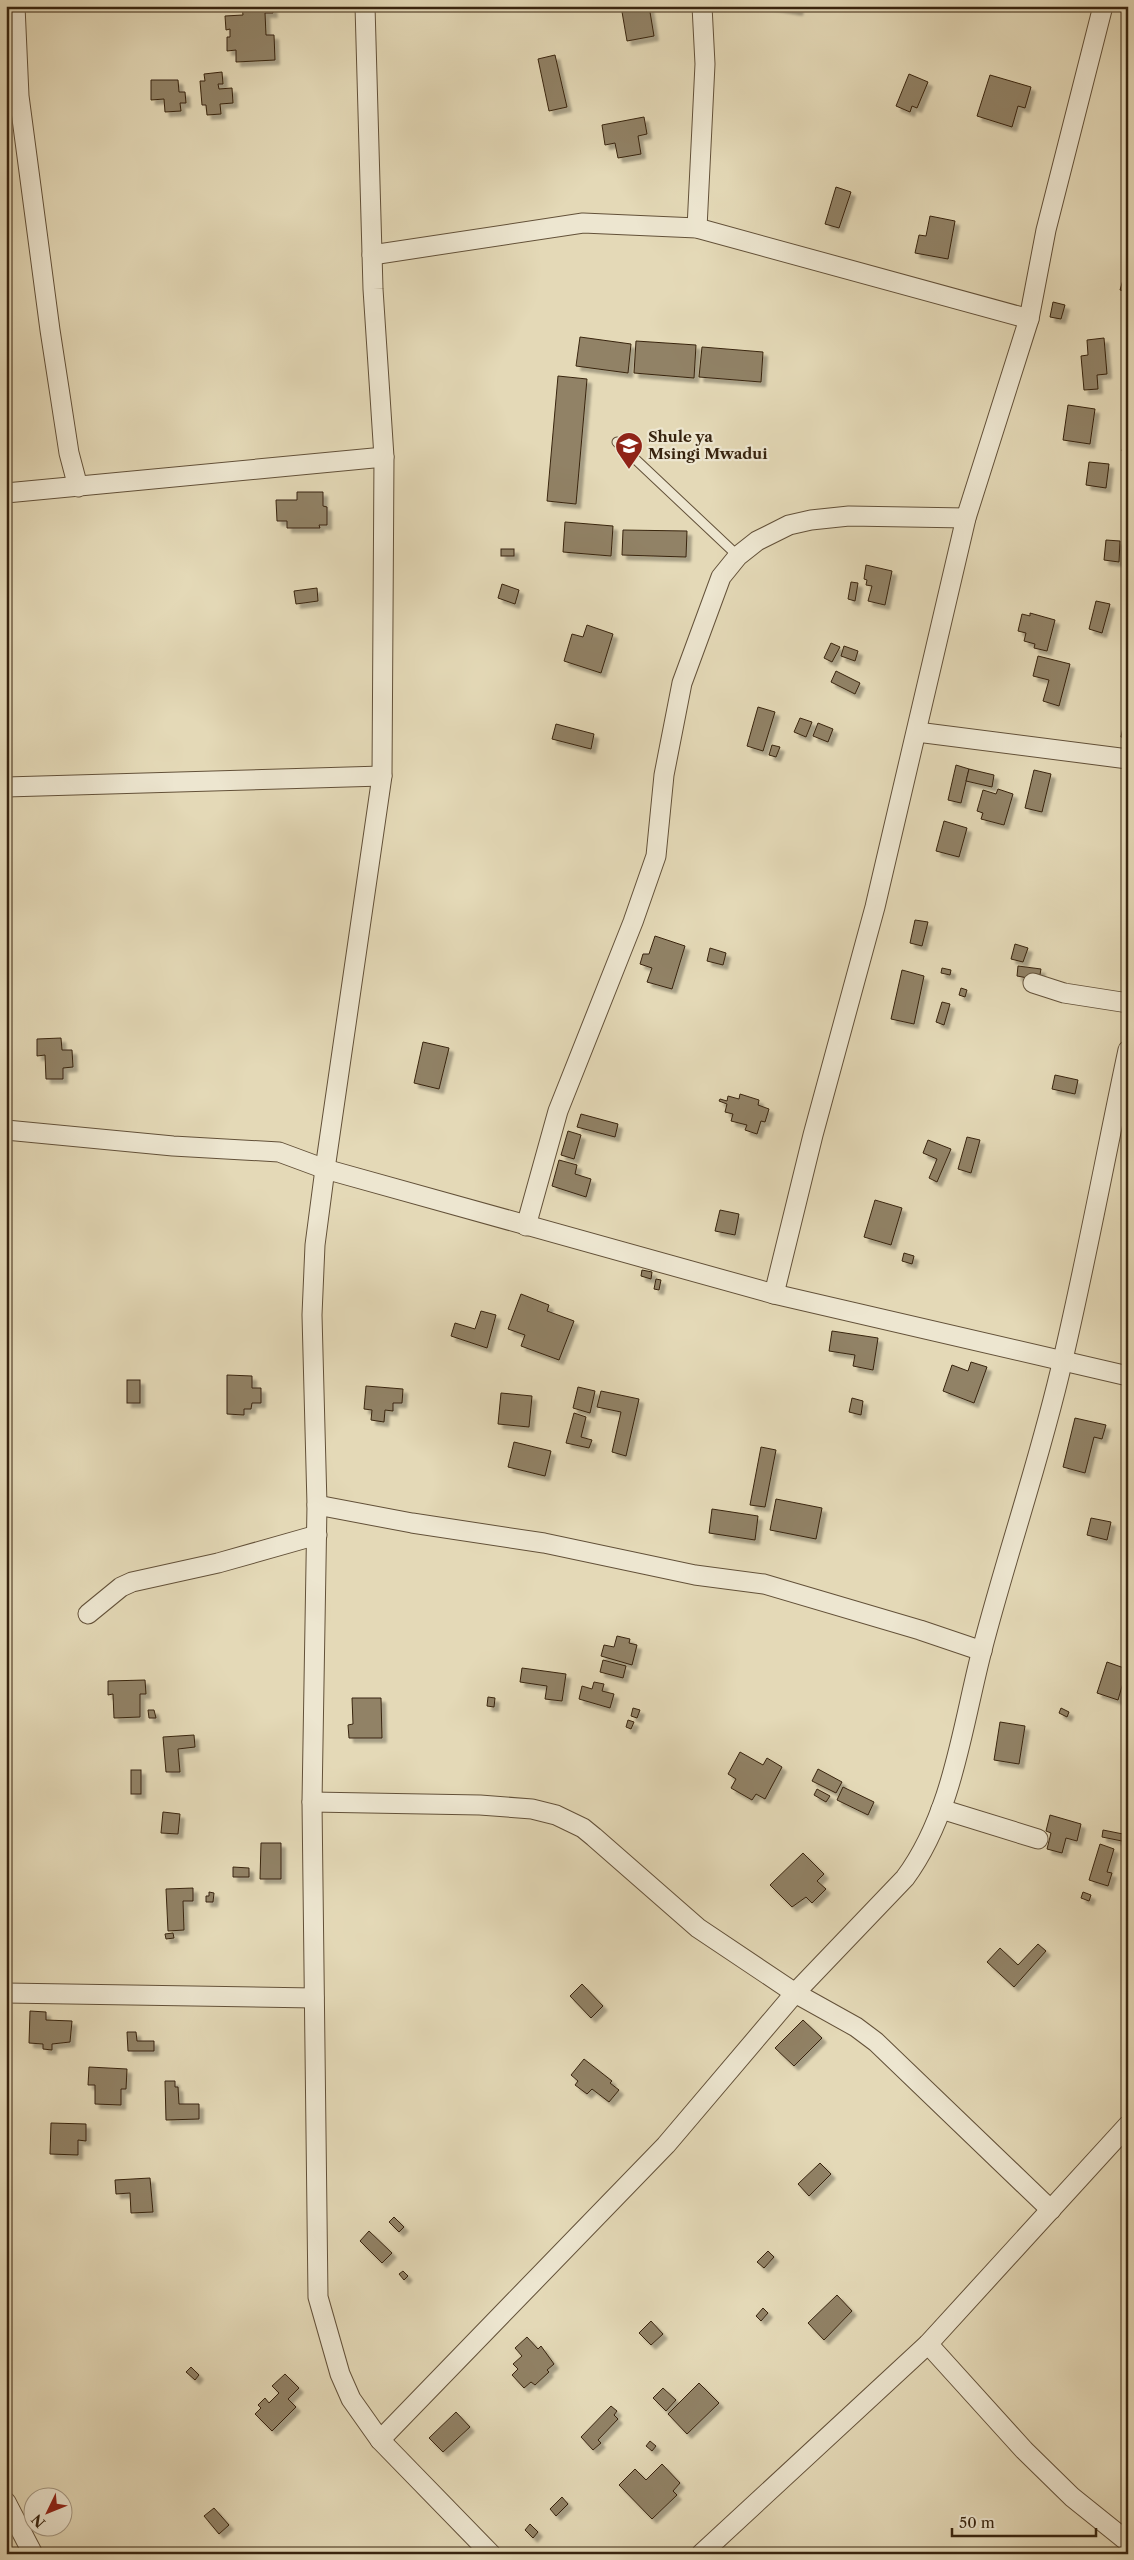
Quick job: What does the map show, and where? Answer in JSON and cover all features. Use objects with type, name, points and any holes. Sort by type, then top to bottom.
[{"type":"street","points":[[15,6],[19,96],[46,302],[69,453],[78,487]]},
{"type":"street","points":[[365,6],[372,255],[384,457],[382,776],[315,1245],[312,1315],[317,1505],[312,1802],[318,2297],[340,2374],[352,2399],[380,2440],[490,2554]]},
{"type":"street","points":[[697,228],[704,64],[702,6]]},
{"type":"street","points":[[774,1294],[875,907],[966,518],[1029,319],[1046,230],[1103,6]]},
{"type":"street","points":[[372,255],[583,223],[697,228],[1029,319]]},
{"type":"street","points":[[6,493],[384,457]]},
{"type":"street","points":[[526,1226],[558,1111],[633,922],[656,856],[664,774],[682,683],[721,577],[738,556],[757,541],[789,525],[811,520],[859,516],[966,518]]},
{"type":"street","points":[[916,732],[1098,754],[1128,760]]},
{"type":"street","points":[[6,787],[382,776]]},
{"type":"street","points":[[1033,982],[1064,993],[1128,1002]]},
{"type":"street","points":[[380,2440],[666,2145],[795,1993],[905,1878],[920,1856],[941,1809],[960,1744],[982,1650],[1063,1361],[1128,1050]]},
{"type":"street","points":[[6,1130],[173,1146],[279,1152],[325,1169],[774,1294],[1128,1376]]},
{"type":"street","points":[[317,1505],[412,1523],[544,1543],[676,1571],[764,1584],[982,1650]]},
{"type":"street","points":[[88,1614],[121,1587],[132,1582],[218,1563],[317,1535]]},
{"type":"street","points":[[312,1802],[480,1804],[532,1809],[556,1816],[583,1828],[698,1928],[795,1993],[856,2027],[876,2042],[1051,2210]]},
{"type":"street","points":[[941,1809],[1038,1839]]},
{"type":"street","points":[[6,1993],[314,1998]]},
{"type":"street","points":[[701,2554],[928,2344],[1128,2125]]},
{"type":"street","points":[[928,2344],[1024,2450],[1072,2497],[1128,2542]]},
{"type":"street","points":[[6,2502],[33,2554]]},
{"type":"lane","points":[[617,442],[738,556]]},
{"type":"building","points":[[242,6],[272,6],[273,13],[265,13],[266,35],[274,35],[275,60],[236,62],[236,50],[227,51],[227,37],[230,37],[230,29],[226,30],[225,16],[243,15]]},
{"type":"building","points":[[621,6],[649,6],[654,36],[627,41]]},
{"type":"building","points":[[770,6],[799,6],[798,11]]},
{"type":"building","points":[[555,55],[567,107],[549,111],[538,59]]},
{"type":"building","points":[[222,72],[223,84],[218,84],[219,89],[232,88],[233,103],[220,104],[221,114],[207,115],[206,105],[202,105],[200,81],[205,81],[204,74]]},
{"type":"building","points":[[909,74],[928,82],[917,108],[912,106],[910,112],[896,106]]},
{"type":"building","points":[[990,75],[1031,87],[1025,108],[1018,106],[1012,127],[977,116]]},
{"type":"building","points":[[151,80],[178,80],[179,92],[185,92],[186,103],[180,103],[181,111],[165,112],[164,99],[151,100]]},
{"type":"building","points":[[644,117],[647,134],[638,136],[641,154],[618,158],[615,143],[605,145],[602,125]]},
{"type":"building","points":[[836,187],[851,192],[839,228],[825,224]]},
{"type":"building","points":[[930,216],[955,221],[948,259],[915,253],[919,235],[926,236]]},
{"type":"building","points":[[1128,263],[1128,292],[1120,290]]},
{"type":"building","points":[[1053,302],[1065,305],[1061,319],[1050,317]]},
{"type":"building","points":[[580,337],[631,344],[628,373],[576,366]]},
{"type":"building","points":[[1104,338],[1107,374],[1097,375],[1098,389],[1084,390],[1081,356],[1088,355],[1087,340]]},
{"type":"building","points":[[636,341],[696,345],[694,378],[634,373]]},
{"type":"building","points":[[702,347],[763,352],[761,382],[699,377]]},
{"type":"building","points":[[558,376],[587,379],[576,504],[547,501]]},
{"type":"building","points":[[1068,405],[1095,409],[1090,444],[1063,440]]},
{"type":"building","points":[[1128,421],[1128,453],[1122,451]]},
{"type":"building","points":[[1089,462],[1109,464],[1106,488],[1086,485]]},
{"type":"building","points":[[297,492],[323,492],[323,506],[327,507],[327,525],[319,525],[320,528],[287,528],[287,521],[277,521],[276,500],[297,500]]},
{"type":"building","points":[[565,522],[613,526],[611,556],[563,552]]},
{"type":"building","points":[[623,530],[687,531],[686,557],[622,555]]},
{"type":"building","points":[[1106,540],[1120,541],[1119,562],[1104,560]]},
{"type":"building","points":[[501,549],[514,549],[514,556],[501,556]]},
{"type":"building","points":[[866,565],[892,571],[885,605],[868,601],[872,586],[866,585],[867,580],[864,579]]},
{"type":"building","points":[[851,582],[858,583],[855,601],[848,599]]},
{"type":"building","points":[[502,584],[519,590],[515,604],[498,598]]},
{"type":"building","points":[[317,588],[318,601],[296,604],[294,591]]},
{"type":"building","points":[[1096,601],[1110,604],[1102,633],[1089,629]]},
{"type":"building","points":[[1030,613],[1055,620],[1047,651],[1034,648],[1035,644],[1024,641],[1026,633],[1018,631],[1022,614],[1030,616]]},
{"type":"building","points":[[587,625],[613,634],[601,673],[564,661],[572,634],[583,637]]},
{"type":"building","points":[[831,643],[840,647],[832,662],[824,658]]},
{"type":"building","points":[[844,646],[858,651],[855,661],[841,656]]},
{"type":"building","points":[[1038,656],[1070,664],[1059,706],[1043,701],[1049,680],[1033,676]]},
{"type":"building","points":[[836,671],[860,683],[855,694],[831,682]]},
{"type":"building","points":[[1128,702],[1128,738],[1121,737]]},
{"type":"building","points":[[758,707],[775,712],[763,751],[747,746]]},
{"type":"building","points":[[800,718],[812,722],[806,737],[794,732]]},
{"type":"building","points":[[818,723],[833,729],[828,742],[813,736]]},
{"type":"building","points":[[556,724],[594,734],[591,749],[552,739]]},
{"type":"building","points":[[772,745],[780,747],[776,757],[769,755]]},
{"type":"building","points":[[956,765],[969,769],[961,803],[948,800]]},
{"type":"building","points":[[969,769],[994,775],[992,787],[966,781]]},
{"type":"building","points":[[1034,770],[1051,774],[1042,812],[1025,808]]},
{"type":"building","points":[[998,789],[1013,794],[1004,825],[981,819],[983,813],[977,811],[983,790],[996,794]]},
{"type":"building","points":[[944,821],[967,828],[959,857],[936,851]]},
{"type":"building","points":[[915,920],[928,922],[922,946],[910,943]]},
{"type":"building","points":[[655,936],[685,946],[672,989],[647,982],[652,968],[640,964],[643,954],[649,954]]},
{"type":"building","points":[[1015,944],[1028,948],[1023,962],[1011,959]]},
{"type":"building","points":[[710,948],[726,953],[723,965],[707,961]]},
{"type":"building","points":[[1018,966],[1041,969],[1039,980],[1017,976]]},
{"type":"building","points":[[942,968],[951,970],[950,975],[941,973]]},
{"type":"building","points":[[902,970],[924,976],[914,1024],[891,1019]]},
{"type":"building","points":[[961,988],[967,990],[965,997],[959,995]]},
{"type":"building","points":[[942,1002],[950,1004],[944,1025],[936,1022]]},
{"type":"building","points":[[61,1038],[62,1050],[72,1050],[73,1067],[63,1068],[63,1079],[46,1079],[45,1055],[37,1056],[37,1039]]},
{"type":"building","points":[[423,1042],[449,1048],[439,1089],[414,1083]]},
{"type":"building","points":[[1055,1075],[1078,1080],[1075,1094],[1052,1089]]},
{"type":"building","points":[[740,1094],[759,1100],[758,1105],[769,1109],[765,1122],[761,1121],[757,1134],[745,1130],[747,1125],[731,1121],[733,1114],[725,1112],[727,1104],[719,1101],[720,1099],[727,1101],[728,1096],[739,1099]]},
{"type":"building","points":[[581,1114],[618,1124],[615,1137],[577,1127]]},
{"type":"building","points":[[568,1131],[581,1135],[574,1159],[561,1155]]},
{"type":"building","points":[[967,1137],[980,1140],[971,1173],[958,1169]]},
{"type":"building","points":[[928,1140],[951,1149],[937,1182],[929,1178],[937,1159],[923,1153]]},
{"type":"building","points":[[559,1160],[577,1165],[575,1174],[591,1179],[586,1197],[552,1186]]},
{"type":"building","points":[[875,1200],[902,1208],[891,1245],[864,1237]]},
{"type":"building","points":[[720,1210],[739,1214],[735,1235],[715,1231]]},
{"type":"building","points":[[904,1253],[914,1256],[912,1264],[902,1261]]},
{"type":"building","points":[[642,1270],[652,1272],[651,1279],[641,1276]]},
{"type":"building","points":[[656,1279],[661,1280],[659,1290],[654,1289]]},
{"type":"building","points":[[521,1294],[549,1305],[547,1311],[574,1321],[559,1360],[521,1346],[525,1335],[508,1329]]},
{"type":"building","points":[[481,1311],[496,1315],[487,1348],[451,1336],[455,1323],[475,1329]]},
{"type":"building","points":[[832,1331],[878,1338],[873,1370],[853,1366],[855,1355],[829,1351]]},
{"type":"building","points":[[971,1362],[987,1367],[974,1403],[943,1391],[952,1365],[968,1371]]},
{"type":"building","points":[[227,1375],[252,1376],[252,1388],[261,1388],[261,1403],[252,1403],[251,1409],[244,1409],[244,1415],[227,1414]]},
{"type":"building","points":[[127,1380],[140,1380],[140,1403],[127,1403]]},
{"type":"building","points":[[366,1386],[403,1389],[402,1403],[393,1403],[393,1411],[385,1410],[384,1422],[371,1420],[372,1410],[364,1409]]},
{"type":"building","points":[[578,1387],[595,1391],[590,1413],[573,1408]]},
{"type":"building","points":[[601,1391],[639,1399],[626,1456],[612,1452],[621,1412],[597,1407]]},
{"type":"building","points":[[501,1393],[532,1396],[529,1427],[498,1424]]},
{"type":"building","points":[[852,1398],[863,1401],[861,1415],[849,1412]]},
{"type":"building","points":[[574,1413],[586,1417],[581,1437],[592,1440],[589,1448],[566,1443]]},
{"type":"building","points":[[1075,1418],[1106,1425],[1102,1439],[1094,1437],[1085,1473],[1063,1467]]},
{"type":"building","points":[[514,1442],[551,1451],[545,1476],[508,1467]]},
{"type":"building","points":[[761,1447],[776,1450],[765,1507],[750,1505]]},
{"type":"building","points":[[776,1499],[822,1508],[816,1539],[770,1530]]},
{"type":"building","points":[[712,1509],[758,1516],[755,1540],[709,1533]]},
{"type":"building","points":[[1091,1518],[1111,1522],[1107,1540],[1087,1535]]},
{"type":"building","points":[[617,1636],[630,1639],[629,1643],[637,1645],[632,1665],[601,1656],[604,1645],[614,1647]]},
{"type":"building","points":[[603,1660],[626,1666],[623,1678],[600,1672]]},
{"type":"building","points":[[1107,1662],[1127,1669],[1118,1700],[1097,1693]]},
{"type":"building","points":[[522,1668],[566,1674],[562,1701],[545,1699],[547,1686],[520,1682]]},
{"type":"building","points":[[145,1680],[146,1694],[140,1694],[140,1717],[114,1718],[113,1694],[108,1695],[108,1681]]},
{"type":"building","points":[[594,1682],[604,1684],[602,1691],[614,1694],[610,1708],[579,1699],[582,1686],[592,1689]]},
{"type":"building","points":[[488,1697],[495,1698],[494,1707],[487,1706]]},
{"type":"building","points":[[352,1698],[381,1698],[382,1738],[349,1738],[348,1725],[353,1724]]},
{"type":"building","points":[[633,1708],[640,1710],[637,1718],[631,1716]]},
{"type":"building","points":[[1061,1708],[1069,1712],[1067,1717],[1059,1713]]},
{"type":"building","points":[[148,1710],[154,1710],[156,1718],[149,1718]]},
{"type":"building","points":[[628,1720],[634,1722],[631,1729],[626,1727]]},
{"type":"building","points":[[1000,1722],[1025,1726],[1019,1764],[994,1760]]},
{"type":"building","points":[[194,1735],[195,1747],[178,1749],[180,1772],[166,1772],[163,1737]]},
{"type":"building","points":[[740,1752],[763,1765],[767,1758],[782,1767],[765,1799],[756,1794],[752,1800],[731,1788],[736,1779],[728,1774]]},
{"type":"building","points":[[818,1769],[842,1782],[836,1793],[812,1781]]},
{"type":"building","points":[[131,1770],[141,1770],[141,1794],[131,1794]]},
{"type":"building","points":[[843,1787],[874,1802],[868,1815],[837,1800]]},
{"type":"building","points":[[817,1789],[830,1796],[826,1802],[814,1795]]},
{"type":"building","points":[[163,1812],[180,1814],[178,1834],[161,1833]]},
{"type":"building","points":[[1050,1815],[1081,1824],[1077,1841],[1066,1838],[1062,1853],[1047,1849],[1051,1833],[1046,1831]]},
{"type":"building","points":[[1103,1830],[1128,1835],[1127,1842],[1102,1837]]},
{"type":"building","points":[[261,1843],[281,1843],[281,1879],[260,1879]]},
{"type":"building","points":[[1100,1844],[1114,1849],[1107,1872],[1112,1873],[1108,1886],[1089,1880]]},
{"type":"building","points":[[803,1853],[824,1874],[817,1881],[826,1889],[812,1903],[806,1897],[792,1907],[770,1885]]},
{"type":"building","points":[[233,1867],[249,1868],[249,1877],[233,1877]]},
{"type":"building","points":[[193,1888],[193,1901],[183,1901],[184,1930],[168,1931],[166,1889]]},
{"type":"building","points":[[209,1892],[214,1893],[213,1902],[206,1902],[206,1896],[209,1896]]},
{"type":"building","points":[[1083,1892],[1091,1895],[1089,1901],[1081,1898]]},
{"type":"building","points":[[173,1933],[174,1938],[166,1939],[165,1934]]},
{"type":"building","points":[[1038,1944],[1046,1951],[1014,1987],[987,1962],[1000,1948],[1018,1965]]},
{"type":"building","points":[[582,1984],[603,2006],[591,2018],[570,1996]]},
{"type":"building","points":[[30,2011],[46,2012],[46,2020],[72,2021],[70,2042],[52,2044],[52,2050],[43,2049],[43,2044],[29,2043]]},
{"type":"building","points":[[803,2020],[822,2038],[794,2066],[775,2048]]},
{"type":"building","points":[[127,2032],[136,2032],[137,2041],[154,2041],[154,2051],[128,2051]]},
{"type":"building","points":[[584,2059],[612,2081],[610,2083],[619,2090],[609,2102],[592,2089],[587,2094],[575,2085],[578,2081],[571,2075]]},
{"type":"building","points":[[89,2067],[127,2069],[126,2089],[121,2089],[121,2105],[95,2104],[95,2085],[88,2085]]},
{"type":"building","points":[[165,2081],[175,2081],[175,2087],[178,2087],[179,2104],[199,2104],[199,2119],[166,2120]]},
{"type":"building","points":[[51,2123],[86,2124],[86,2141],[78,2140],[78,2155],[50,2154]]},
{"type":"building","points":[[820,2163],[831,2174],[809,2196],[798,2184]]},
{"type":"building","points":[[150,2178],[153,2212],[131,2213],[130,2193],[116,2194],[115,2180]]},
{"type":"building","points":[[394,2217],[404,2227],[399,2232],[389,2222]]},
{"type":"building","points":[[369,2231],[392,2253],[382,2263],[360,2241]]},
{"type":"building","points":[[768,2251],[774,2257],[764,2268],[757,2262]]},
{"type":"building","points":[[403,2271],[408,2276],[404,2280],[399,2274]]},
{"type":"building","points":[[837,2295],[852,2311],[824,2340],[808,2323]]},
{"type":"building","points":[[763,2308],[768,2313],[761,2321],[756,2316]]},
{"type":"building","points":[[651,2321],[663,2334],[651,2345],[639,2333]]},
{"type":"building","points":[[527,2337],[538,2349],[541,2346],[554,2364],[547,2370],[549,2372],[535,2385],[531,2382],[524,2388],[512,2375],[518,2369],[513,2364],[522,2356],[515,2348]]},
{"type":"building","points":[[191,2367],[199,2375],[195,2380],[186,2372]]},
{"type":"building","points":[[285,2374],[299,2388],[288,2399],[296,2407],[272,2431],[255,2414],[261,2408],[258,2405],[265,2398],[269,2403],[279,2393],[272,2386]]},
{"type":"building","points":[[699,2383],[719,2403],[687,2434],[668,2414]]},
{"type":"building","points":[[663,2388],[676,2400],[666,2411],[653,2398]]},
{"type":"building","points":[[611,2406],[617,2411],[614,2415],[618,2419],[598,2440],[601,2443],[593,2450],[581,2437]]},
{"type":"building","points":[[456,2412],[470,2427],[443,2452],[429,2438]]},
{"type":"building","points":[[650,2441],[656,2446],[652,2451],[646,2446]]},
{"type":"building","points":[[662,2464],[680,2483],[673,2491],[677,2495],[652,2519],[619,2485],[635,2469],[646,2480]]},
{"type":"building","points":[[562,2497],[568,2504],[556,2516],[550,2509]]},
{"type":"building","points":[[214,2508],[229,2525],[219,2534],[204,2516]]},
{"type":"building","points":[[530,2524],[538,2532],[533,2538],[525,2530]]},
{"type":"place","name":"Shule ya Msingi Mwadui","points":[[629,470]]}]
